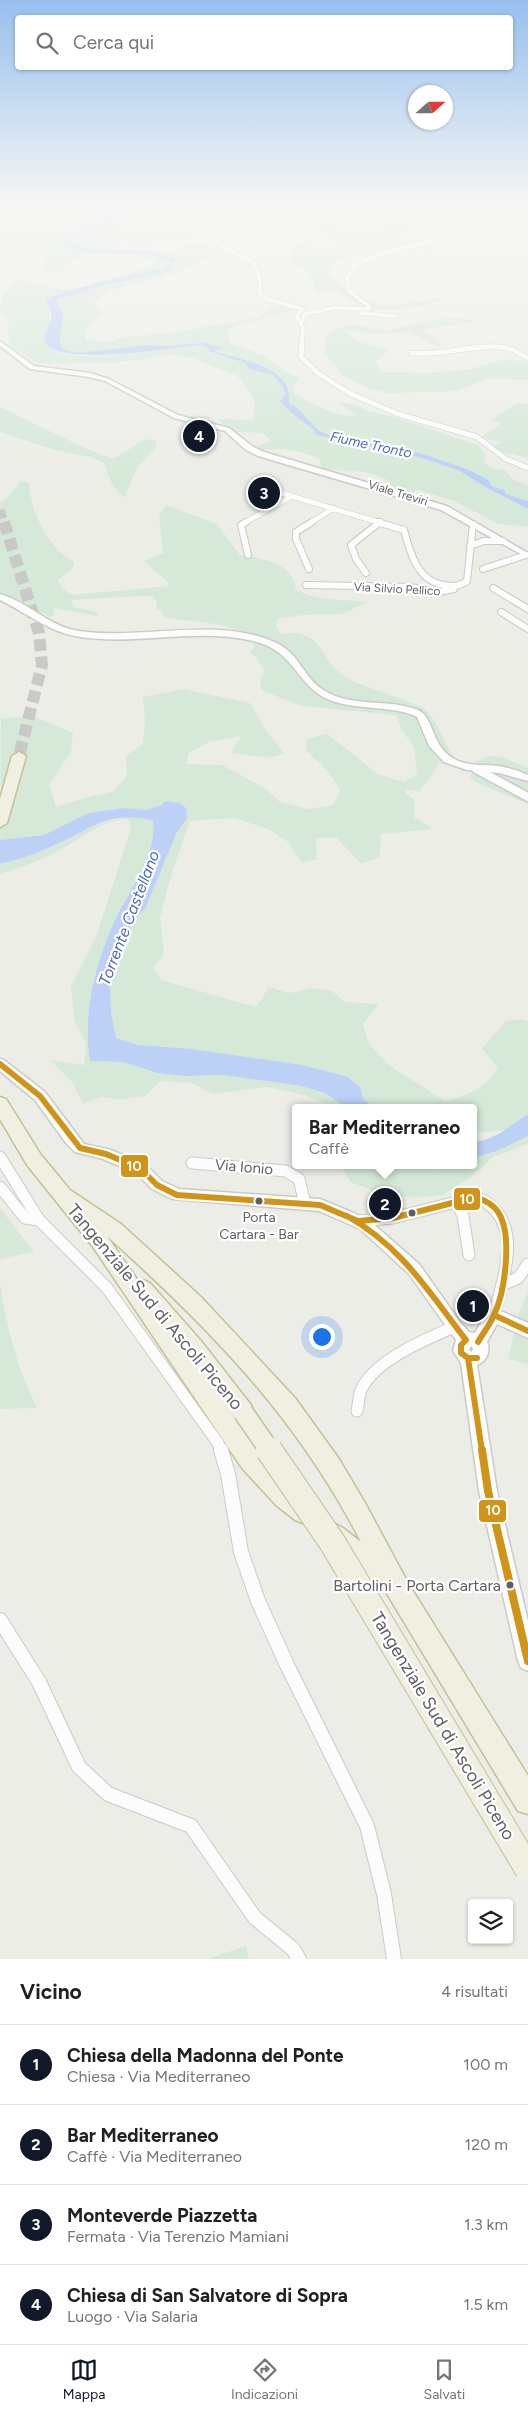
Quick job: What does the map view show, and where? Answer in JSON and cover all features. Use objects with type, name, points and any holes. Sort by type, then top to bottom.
[{"type":"highway","points":[[0,823],[17,763]]},
{"type":"highway","name":"Tangenziale Sud di Ascoli Piceno","points":[[0,1104],[34,1160],[60,1193],[194,1348],[243,1412],[332,1542],[528,1869]]},
{"type":"highway","points":[[60,1193],[114,1230],[194,1303],[251,1363],[286,1405],[331,1466],[357,1511],[399,1592],[528,1801]]},
{"type":"highway","points":[[97,1237],[220,1420],[250,1460],[284,1497],[374,1567],[399,1592]]},
{"type":"street","points":[[261,295],[264,298],[296,305],[302,309],[297,317],[301,324],[303,335],[301,357],[319,374],[351,394],[376,406],[433,426],[464,432],[477,437],[500,455],[528,468]]},
{"type":"street","points":[[301,324],[305,314],[323,310],[339,308],[369,309],[369,306],[355,295]]},
{"type":"street","points":[[323,310],[395,316]]},
{"type":"street","name":"Viale Treviri","points":[[0,343],[32,368],[90,375],[107,380],[176,417],[227,429],[245,445],[258,453],[444,508],[527,555]]},
{"type":"street","points":[[412,353],[434,356],[466,350],[507,348],[528,358]]},
{"type":"street","points":[[517,462],[528,464]]},
{"type":"street","points":[[268,488],[404,530],[414,560],[428,581],[447,586],[455,586],[467,581],[474,524]]},
{"type":"street","points":[[248,555],[242,525],[292,496]]},
{"type":"street","points":[[310,569],[296,538],[296,532],[334,508]]},
{"type":"street","points":[[366,573],[356,559],[352,545],[360,536],[380,522]]},
{"type":"street","points":[[472,537],[491,534]]},
{"type":"street","points":[[484,541],[491,534]]},
{"type":"street","points":[[470,546],[484,541],[502,541]]},
{"type":"street","points":[[483,569],[527,555]]},
{"type":"street","name":"Via Silvio Pellico","points":[[306,585],[412,587],[438,592],[453,590],[455,586]]},
{"type":"street","points":[[493,588],[528,609]]},
{"type":"street","points":[[0,597],[20,605],[60,629],[77,633],[131,636],[177,633],[233,635],[254,638],[276,646],[290,656],[306,679],[325,695],[368,706],[416,711],[422,716],[426,732],[442,757],[452,764],[505,770],[528,778]]},
{"type":"street","points":[[501,612],[528,629]]},
{"type":"street","points":[[476,768],[528,798]]},
{"type":"street","points":[[0,1064],[40,1096],[70,1139],[80,1148],[106,1154],[141,1169],[157,1185],[177,1196],[320,1205],[365,1225],[414,1269],[454,1328],[482,1350],[480,1356],[468,1358],[488,1491],[528,1661]]},
{"type":"street","points":[[0,1157],[26,1202],[39,1220],[107,1288],[218,1443],[227,1464],[234,1515],[246,1568],[301,1696],[367,1824],[387,1898],[394,1959]]},
{"type":"street","name":"Via Ionio","points":[[192,1162],[286,1171],[299,1179],[305,1204]]},
{"type":"street","points":[[0,1187],[25,1218],[39,1220]]},
{"type":"street","points":[[358,1221],[393,1218],[476,1197],[488,1202],[500,1213],[506,1233],[508,1258],[494,1316],[472,1341]]},
{"type":"street","points":[[458,1202],[463,1216],[469,1255]]},
{"type":"street","points":[[502,1285],[516,1281],[523,1275],[528,1264]]},
{"type":"street","points":[[494,1316],[528,1331]]},
{"type":"street","points":[[357,1411],[362,1388],[376,1371],[429,1338],[454,1328]]},
{"type":"street","points":[[0,1620],[38,1682],[79,1767],[108,1794],[191,1826],[255,1918],[293,1949],[299,1959]]},
{"type":"green space","points":[[4,295],[53,295],[47,305],[50,319],[46,345],[56,352],[68,355],[104,356],[199,345],[208,348],[211,352],[245,363],[249,369],[273,375],[283,388],[285,396],[280,400],[313,429],[316,435],[422,458],[459,470],[487,488],[528,509],[528,527],[498,524],[454,501],[419,490],[407,494],[382,489],[391,482],[365,472],[322,468],[319,459],[306,453],[282,449],[260,450],[258,446],[271,441],[268,437],[260,433],[235,431],[218,419],[253,420],[255,404],[249,390],[237,376],[193,358],[173,354],[122,362],[47,364],[35,362],[9,344],[8,320],[0,312]]},
{"type":"green space","points":[[103,295],[92,304],[103,311],[86,331],[86,340],[110,342],[123,337],[164,334],[258,318],[269,308],[304,304],[310,306],[241,324],[229,329],[227,334],[231,344],[263,355],[287,373],[300,378],[293,386],[294,394],[325,409],[350,416],[357,415],[338,403],[360,406],[367,411],[394,417],[478,445],[485,454],[484,462],[492,468],[505,470],[512,479],[528,485],[528,501],[506,494],[469,470],[438,460],[333,437],[319,432],[295,406],[291,405],[285,384],[270,371],[215,352],[211,345],[204,343],[167,346],[145,345],[87,352],[73,352],[63,349],[60,341],[63,312],[57,301],[59,297]]},
{"type":"green space","points":[[343,295],[356,295],[369,303],[399,305],[444,298],[423,305],[378,310],[356,310],[359,305]]},
{"type":"green space","points":[[456,318],[478,321],[419,330],[437,339],[441,346],[436,346],[411,332],[375,334],[348,330],[347,334],[360,342],[389,350],[375,361],[381,372],[430,373],[470,369],[502,360],[528,361],[528,380],[488,378],[458,391],[389,393],[369,389],[341,375],[337,367],[324,353],[327,333],[336,329],[353,325],[391,330],[428,321]]},
{"type":"green space","points":[[518,403],[528,405],[528,458],[490,449],[500,442],[481,437],[502,423],[491,420]]},
{"type":"green space","points":[[0,407],[87,449],[112,458],[119,456],[143,440],[154,439],[157,443],[156,448],[137,468],[124,498],[112,484],[104,463],[92,458],[55,450],[0,432]]},
{"type":"green space","points":[[20,481],[29,483],[33,505],[42,528],[56,548],[74,562],[73,568],[58,580],[61,586],[71,595],[168,586],[169,583],[144,561],[163,553],[159,516],[166,505],[217,524],[240,555],[267,560],[283,568],[290,574],[296,590],[314,597],[368,602],[342,614],[304,615],[277,619],[276,627],[281,634],[296,633],[314,641],[331,664],[349,679],[413,703],[427,711],[454,757],[438,765],[419,791],[407,790],[405,793],[415,800],[414,817],[432,829],[381,834],[380,857],[361,864],[337,838],[316,838],[317,859],[302,863],[287,841],[268,829],[234,818],[190,821],[172,872],[160,918],[164,954],[153,968],[161,980],[256,1007],[269,987],[289,993],[313,988],[332,991],[345,1002],[379,1004],[363,1024],[369,1044],[390,1066],[445,1101],[462,1096],[481,1087],[498,1069],[482,1048],[506,1021],[522,1019],[528,1021],[528,1114],[506,1130],[477,1133],[477,1104],[370,1104],[364,1100],[360,1087],[256,1058],[138,1045],[116,1038],[111,1013],[110,984],[131,924],[146,907],[176,834],[183,825],[162,805],[146,810],[125,808],[58,828],[44,835],[0,840],[1,718],[35,717],[73,733],[71,752],[49,785],[56,807],[112,792],[127,776],[126,756],[143,743],[145,723],[143,697],[184,689],[250,703],[267,732],[284,753],[270,758],[231,753],[241,736],[209,742],[188,754],[187,764],[222,765],[266,789],[280,802],[309,809],[333,805],[340,790],[328,771],[306,751],[307,740],[326,733],[378,774],[404,782],[417,774],[414,747],[401,729],[396,715],[301,706],[261,690],[260,680],[265,672],[256,657],[250,654],[255,644],[247,636],[214,624],[166,618],[160,611],[156,610],[157,603],[152,597],[71,600],[74,607],[98,612],[97,616],[53,608],[55,614],[50,617],[0,592],[0,503],[7,499]]},
{"type":"green space","points":[[489,756],[502,757],[528,768],[528,804],[475,782],[470,777],[476,761]]},
{"type":"green space","points":[[134,816],[153,821],[153,833],[147,858],[109,933],[97,968],[89,1005],[88,1043],[90,1061],[123,1062],[157,1073],[184,1076],[223,1075],[301,1086],[325,1093],[341,1104],[328,1104],[304,1095],[267,1087],[212,1094],[192,1083],[160,1081],[145,1096],[119,1100],[101,1097],[83,1104],[72,1082],[50,1060],[84,1065],[86,1044],[74,1020],[71,986],[97,934],[131,828],[128,819],[96,828],[45,858],[0,874],[0,864],[116,819]]},
{"type":"green space","points":[[528,1136],[528,1144],[493,1157],[471,1177],[443,1195],[415,1198],[386,1195],[350,1182],[343,1169],[477,1169],[477,1157],[497,1151]]},
{"type":"green space","points":[[0,1208],[34,1252],[0,1259]]},
{"type":"green space","points":[[0,1282],[13,1346],[37,1408],[0,1409]]},
{"type":"green space","points":[[528,1292],[528,1364],[508,1359],[519,1313]]},
{"type":"green space","points":[[246,1946],[249,1959],[207,1959]]},
{"type":"water","points":[[57,295],[65,295],[59,297],[57,302],[63,312],[60,341],[63,349],[73,352],[87,352],[145,345],[167,346],[204,343],[220,347],[223,349],[215,350],[216,352],[264,367],[281,378],[287,386],[291,405],[295,406],[319,431],[333,437],[423,454],[469,470],[488,480],[492,486],[504,490],[506,494],[528,501],[528,509],[487,488],[458,470],[422,458],[316,435],[313,429],[290,412],[280,401],[285,395],[283,388],[273,375],[249,369],[245,363],[211,352],[208,348],[199,345],[143,352],[93,355],[72,354],[55,350],[45,340],[51,316],[46,300]]},
{"type":"water","name":"Torrente Castellano","points":[[165,801],[179,803],[186,808],[187,818],[176,834],[146,907],[131,924],[110,984],[111,1013],[116,1038],[138,1045],[191,1049],[302,1065],[348,1077],[360,1087],[364,1100],[370,1104],[341,1104],[325,1093],[301,1086],[223,1075],[184,1076],[157,1073],[123,1062],[90,1061],[88,1043],[89,1005],[97,968],[109,933],[147,858],[151,846],[153,821],[138,818],[111,820],[86,829],[42,851],[0,864],[0,840],[44,835],[89,813],[125,808],[146,810],[162,805]]},
{"type":"water","points":[[528,1114],[528,1136],[497,1151],[477,1157],[477,1142],[496,1135]]},
{"type":"waterway","name":"Fiume Tronto","points":[[52,301],[52,298],[61,295]]},
{"type":"tunnel","points":[[0,510],[4,523]]},
{"type":"tunnel","points":[[4,522],[39,633],[42,665],[19,756]]},
{"type":"transit line","name":"10","points":[[0,1064],[40,1096],[80,1148],[106,1154],[141,1169],[157,1185],[177,1195],[320,1205],[358,1221],[393,1218],[476,1197],[486,1201],[498,1211],[504,1225],[506,1265],[502,1292],[494,1316],[478,1342]]},
{"type":"transit line","name":"10","points":[[347,1216],[372,1230],[405,1260],[466,1340],[461,1345],[461,1353],[468,1358],[477,1358]]},
{"type":"transit line","name":"10","points":[[494,1315],[528,1331]]},
{"type":"transit line","name":"10","points":[[468,1358],[488,1491],[528,1661]]},
{"type":"place","name":"Chiesa di San Salvatore di Sopra","points":[[199,436]]},
{"type":"place","name":"Monteverde Piazzetta","points":[[264,493]]},
{"type":"place","name":"Porta Cartara - Bar","points":[[259,1201]]},
{"type":"place","name":"Bar Mediterraneo","points":[[385,1204]]},
{"type":"place","name":"Chiesa della Madonna del Ponte","points":[[473,1306]]},
{"type":"place","name":"Bartolini - Porta Cartara","points":[[510,1585]]}]
